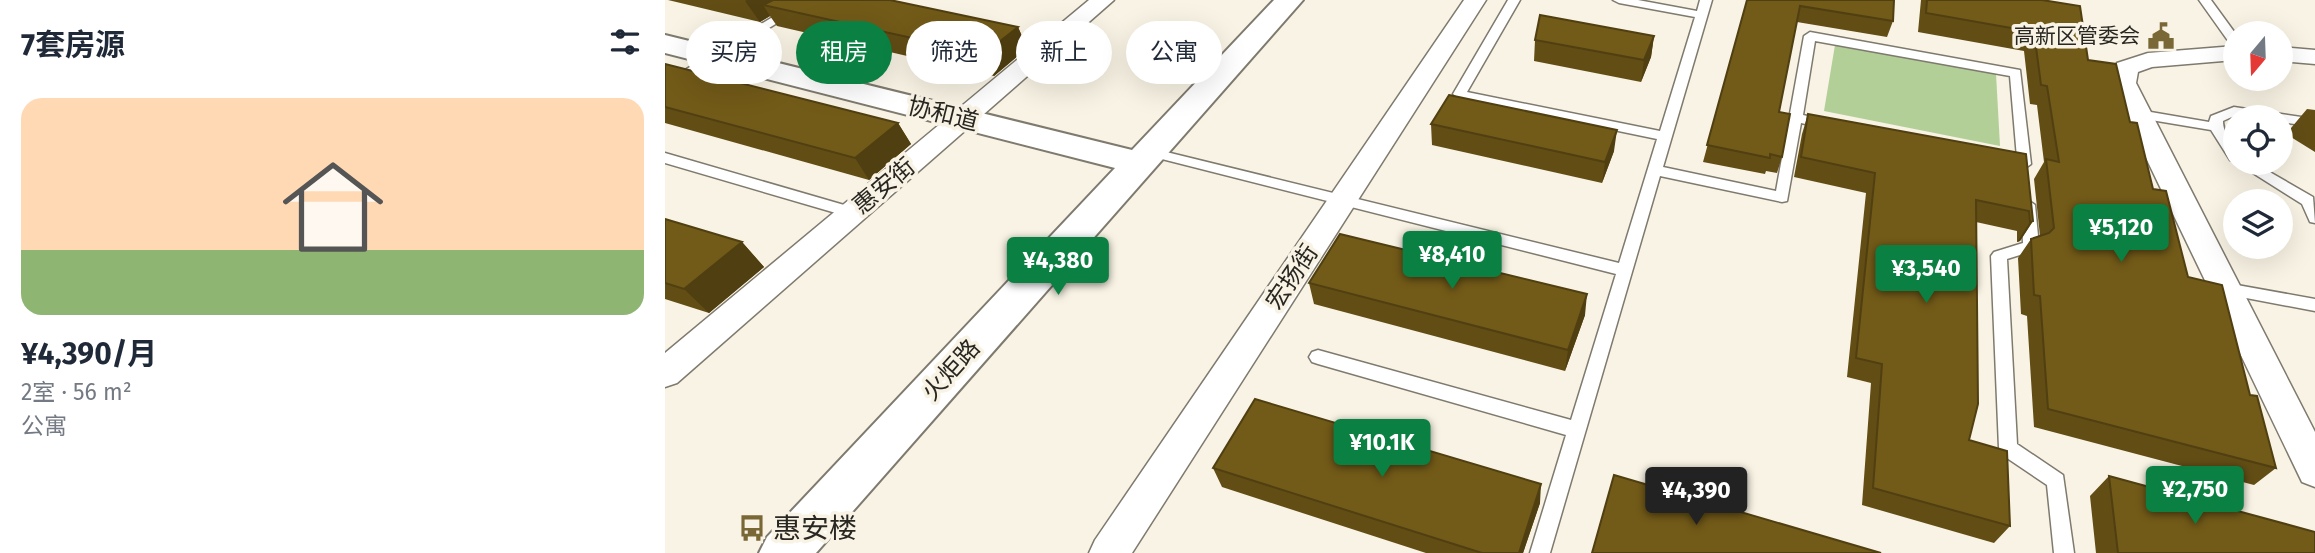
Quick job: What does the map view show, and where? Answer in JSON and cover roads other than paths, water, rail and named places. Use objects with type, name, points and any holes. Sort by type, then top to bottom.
[{"type":"street","name":"惠安街","points":[[665,373],[1103,0]]},
{"type":"street","name":"火炬路","points":[[784,553],[1289,0]]},
{"type":"street","name":"宏扬街","points":[[1109,553],[1475,0]]},
{"type":"street","name":"协和道","points":[[665,44],[686,49]]},
{"type":"street","points":[[2223,53],[2148,60],[2126,68],[2123,83],[2315,470]]},
{"type":"street","points":[[2293,55],[2315,57]]},
{"type":"street","name":"协和道","points":[[782,73],[963,119],[1145,158]]},
{"type":"lane","points":[[776,21],[809,0]]},
{"type":"lane","points":[[1514,0],[1459,94],[1664,136]]},
{"type":"lane","points":[[1540,553],[1704,7],[1619,0]]},
{"type":"lane","points":[[2205,0],[2223,25]]},
{"type":"lane","points":[[1654,170],[1782,197],[1810,36],[2016,73],[2031,246],[1999,256],[2008,447],[2056,481],[2064,553]]},
{"type":"lane","points":[[665,87],[686,73]]},
{"type":"lane","points":[[2139,114],[2216,127]]},
{"type":"lane","points":[[2223,116],[2215,119],[2216,127],[2223,138]]},
{"type":"lane","points":[[1796,118],[1836,127]]},
{"type":"lane","points":[[2293,120],[2315,122]]},
{"type":"lane","points":[[665,158],[853,213]]},
{"type":"lane","points":[[1145,158],[1343,200],[1623,270]]},
{"type":"lane","points":[[1997,159],[2025,178]]},
{"type":"lane","points":[[2264,175],[2308,201],[2315,218]]},
{"type":"lane","points":[[2226,289],[2315,305]]},
{"type":"lane","points":[[1318,357],[1577,430]]},
{"type":"place","name":"高新区管委会","points":[[2161,36]]},
{"type":"place","name":"惠安楼","points":[[752,528]]}]
